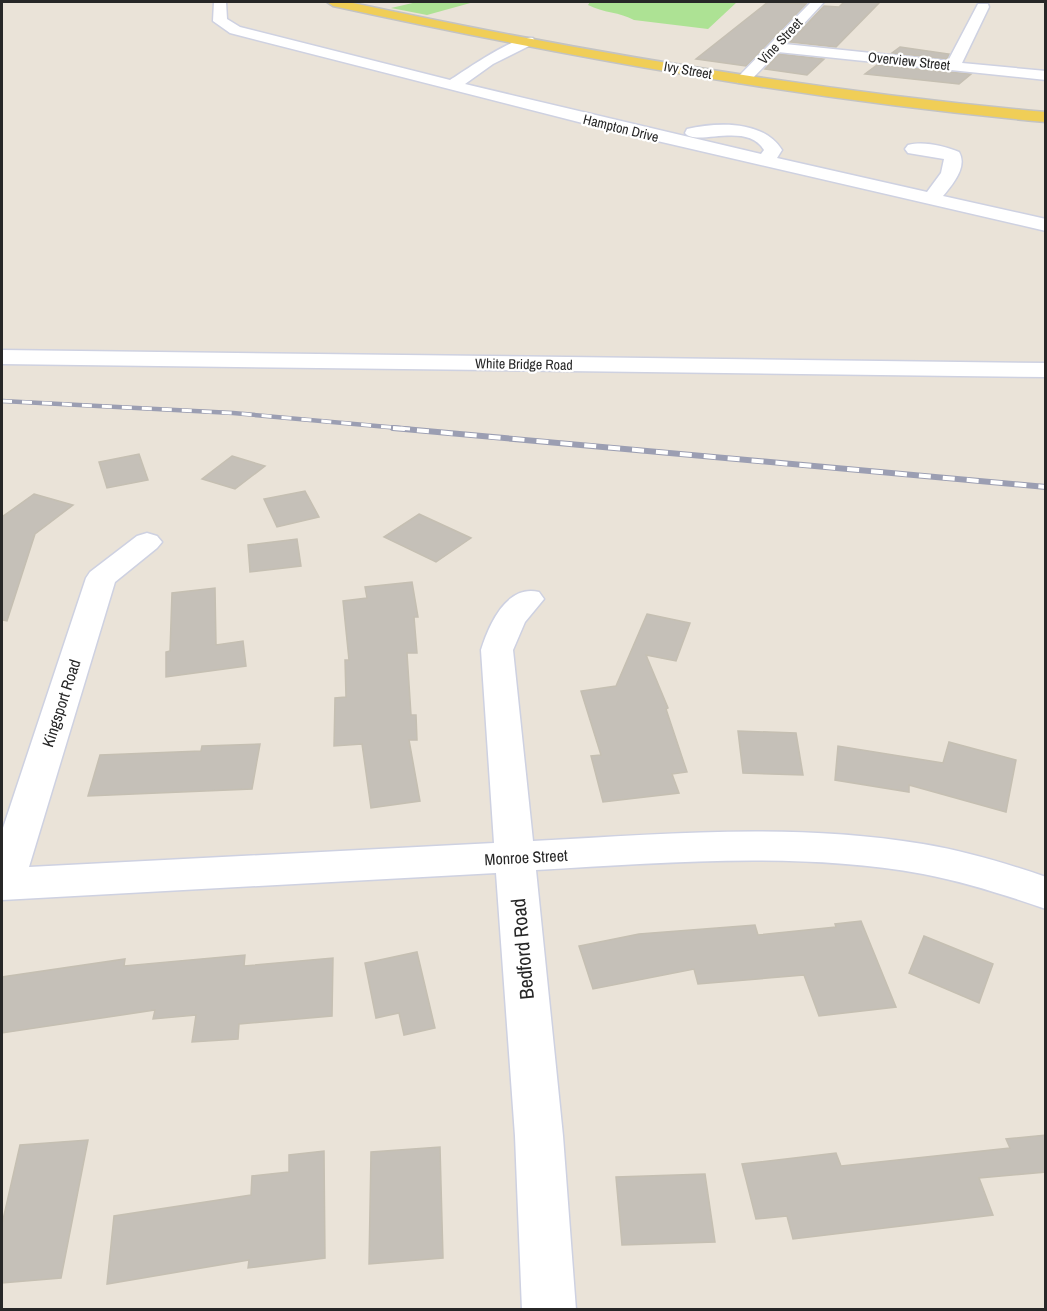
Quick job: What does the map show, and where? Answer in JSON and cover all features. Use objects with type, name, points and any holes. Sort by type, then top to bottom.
[{"type":"main road","name":"Ivy Street","points":[[333,2],[528,41],[743,80],[893,102],[1046,117]]},
{"type":"street","name":"Hampton Drive","points":[[220,2],[220,21],[235,30],[675,141],[1046,225]]},
{"type":"street","name":"Vine Street","points":[[743,80],[818,2]]},
{"type":"street","points":[[953,66],[983,7]]},
{"type":"street","points":[[453,85],[488,61],[528,41]]},
{"type":"street","name":"Overview Street","points":[[773,47],[1046,76]]},
{"type":"street","points":[[675,141],[692,134],[712,130],[754,135],[771,144],[771,156],[766,161]]},
{"type":"street","points":[[914,149],[943,152],[953,156],[954,163],[951,171],[931,199]]},
{"type":"street","name":"White Bridge Road","points":[[2,357],[1046,370]]},
{"type":"street","name":"Kingsport Road","points":[[3,884],[101,578],[147,543]]},
{"type":"street","name":"Bedford Road","points":[[528,598],[504,628],[497,650],[539,1136],[549,1310]]},
{"type":"street","name":"Monroe Street","points":[[3,884],[713,846],[782,846],[891,853],[976,869],[1046,893]]},
{"type":"green space","points":[[417,2],[474,2],[427,15],[391,8]]},
{"type":"green space","points":[[590,2],[737,2],[708,29],[634,20],[594,8],[588,5]]},
{"type":"building","points":[[768,2],[806,4],[746,66],[696,59]]},
{"type":"building","points":[[844,2],[880,2],[836,47],[790,42],[824,6],[839,7]]},
{"type":"building","points":[[900,47],[949,54],[947,59],[892,53]]},
{"type":"building","points":[[779,54],[824,59],[807,75],[765,69]]},
{"type":"building","points":[[877,65],[971,74],[959,84],[865,74]]},
{"type":"building","points":[[139,454],[148,480],[107,488],[99,462]]},
{"type":"building","points":[[232,456],[265,466],[235,489],[202,479]]},
{"type":"building","points":[[305,491],[319,517],[277,527],[264,499]]},
{"type":"building","points":[[34,494],[73,505],[35,534],[7,621],[2,620],[2,517]]},
{"type":"building","points":[[419,514],[471,538],[436,562],[384,537]]},
{"type":"building","points":[[297,539],[301,566],[250,572],[248,545]]},
{"type":"building","points":[[412,582],[418,617],[414,617],[417,653],[407,653],[411,715],[416,715],[417,740],[409,740],[420,801],[371,808],[362,744],[334,746],[335,698],[346,697],[345,660],[349,660],[343,601],[367,598],[365,587]]},
{"type":"building","points":[[215,588],[216,645],[243,641],[246,666],[166,677],[166,652],[170,651],[172,593]]},
{"type":"building","points":[[647,614],[690,623],[676,661],[646,655],[668,708],[666,709],[687,772],[672,774],[679,793],[603,802],[591,756],[601,755],[581,691],[616,686]]},
{"type":"building","points":[[738,731],[796,733],[803,775],[743,773]]},
{"type":"building","points":[[949,742],[1016,760],[1006,812],[909,785],[909,792],[835,780],[838,746],[943,763]]},
{"type":"building","points":[[260,744],[252,789],[88,796],[100,755],[201,751],[202,746]]},
{"type":"building","points":[[861,921],[896,1007],[819,1016],[804,975],[698,984],[694,969],[593,989],[579,946],[639,934],[755,925],[758,935],[836,927],[835,924]]},
{"type":"building","points":[[924,936],[993,964],[979,1003],[909,973]]},
{"type":"building","points":[[417,952],[435,1028],[404,1035],[399,1013],[376,1018],[365,963]]},
{"type":"building","points":[[245,955],[244,966],[333,958],[332,1016],[239,1024],[238,1039],[192,1042],[196,1015],[153,1019],[155,1010],[2,1033],[2,977],[125,959],[124,966]]},
{"type":"building","points":[[1046,1135],[1046,1172],[979,1178],[993,1215],[793,1239],[787,1216],[756,1219],[742,1164],[836,1153],[841,1166],[1010,1148],[1006,1139]]},
{"type":"building","points":[[88,1140],[61,1278],[2,1283],[2,1224],[20,1145]]},
{"type":"building","points":[[440,1147],[443,1258],[369,1264],[371,1152]]},
{"type":"building","points":[[324,1151],[325,1258],[248,1268],[249,1260],[107,1284],[114,1216],[251,1195],[252,1176],[289,1172],[289,1155]]},
{"type":"building","points":[[705,1174],[715,1242],[622,1245],[616,1177]]},
{"type":"railway","points":[[2,401],[233,413],[410,429]]},
{"type":"railway","points":[[393,428],[1046,487]]}]
